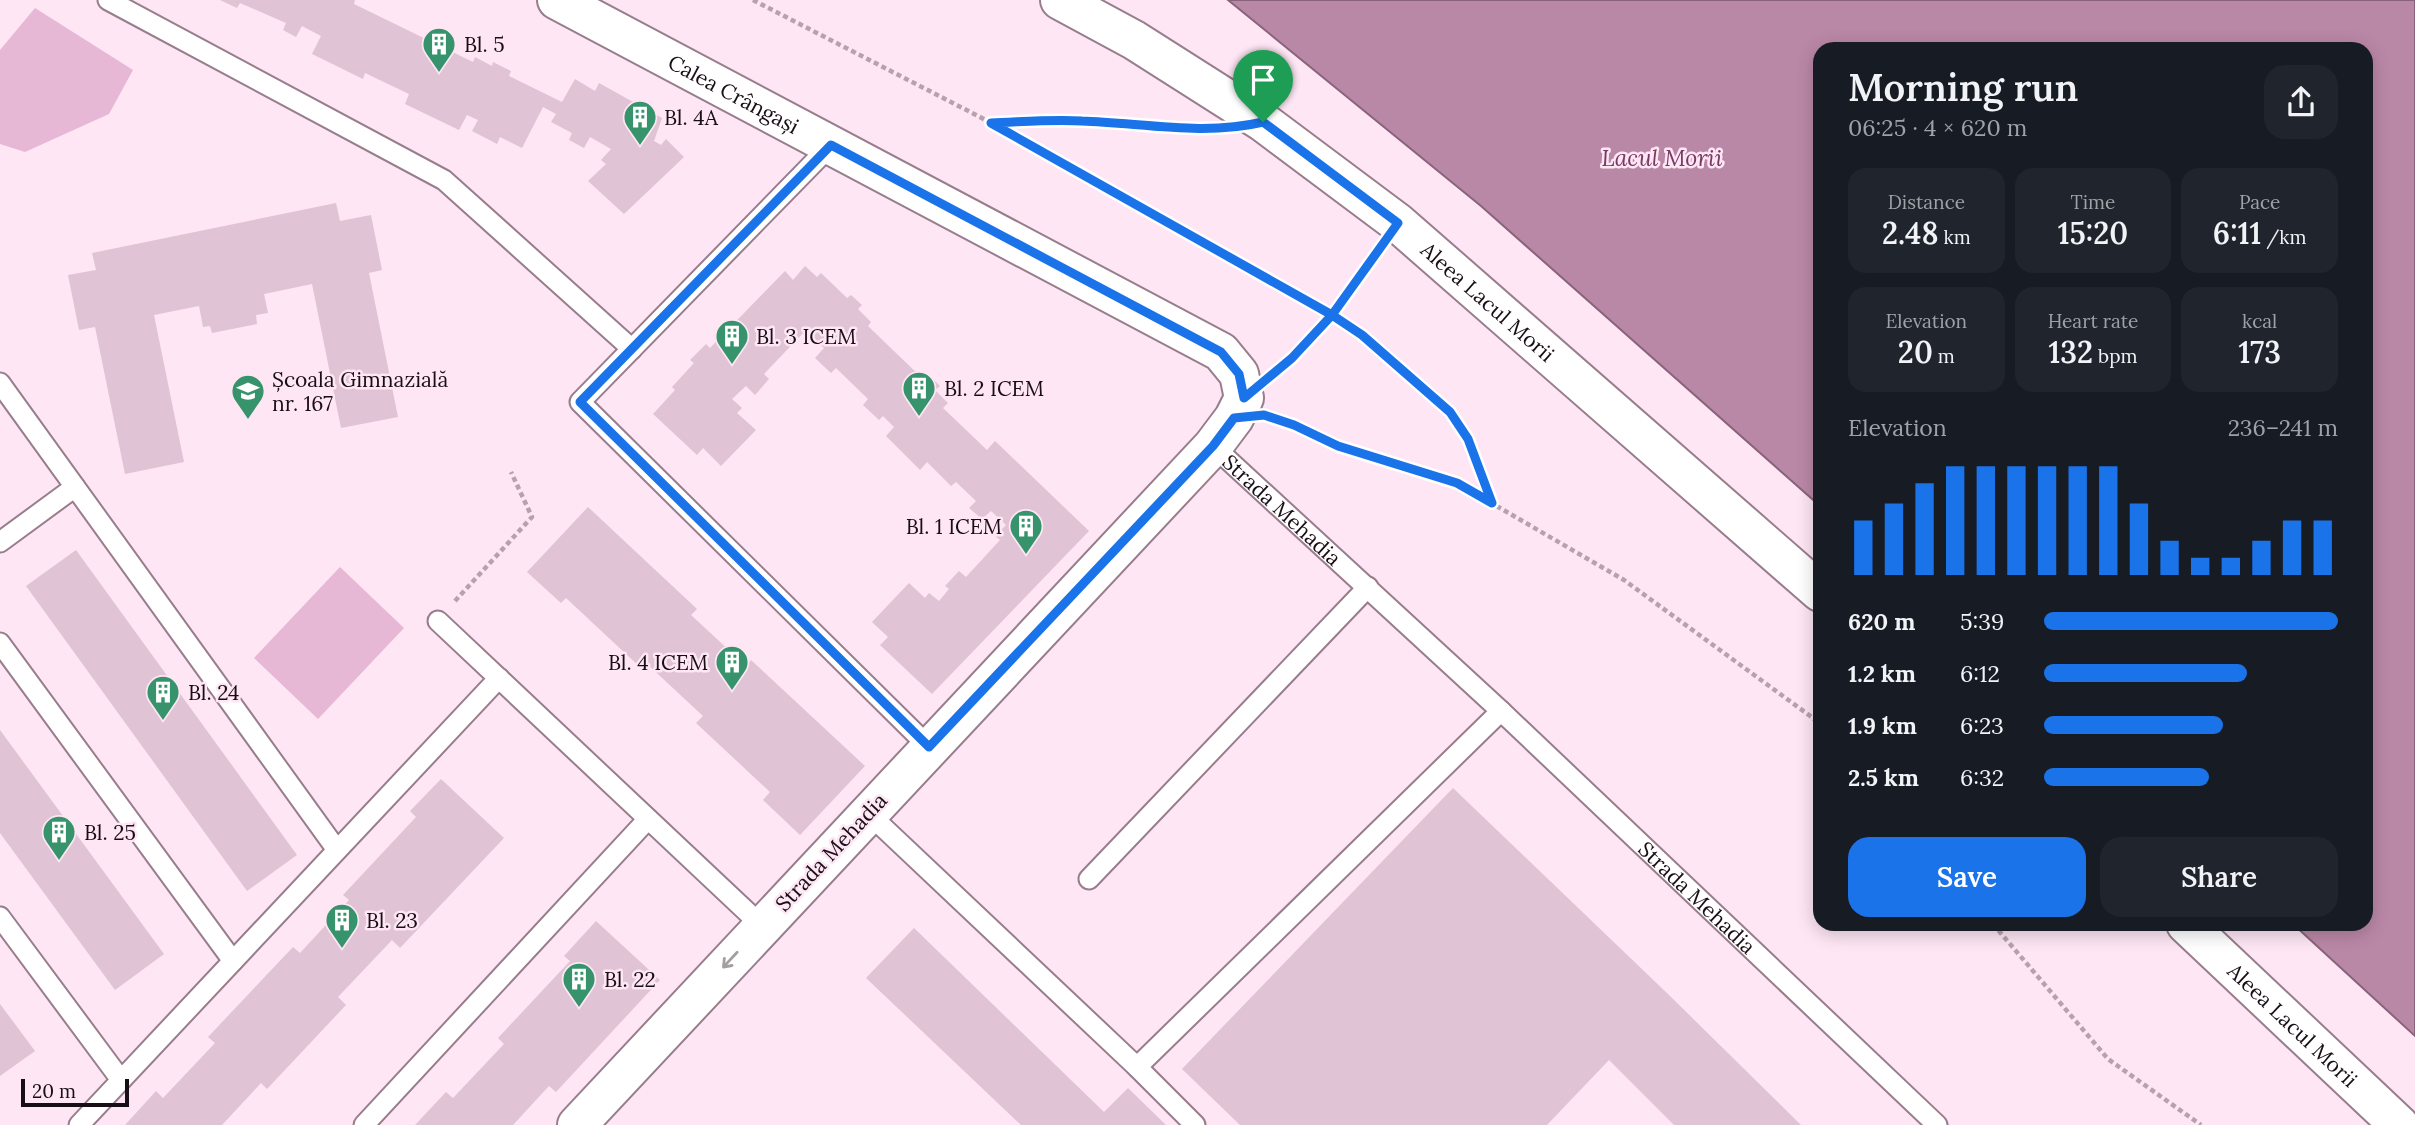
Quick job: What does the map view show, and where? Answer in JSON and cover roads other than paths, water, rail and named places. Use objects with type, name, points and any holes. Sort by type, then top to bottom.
[{"type":"street","name":"Calea Crângași","points":[[557,0],[1221,352],[1239,374],[1231,421]]},
{"type":"street","name":"Aleea Lacul Morii","points":[[1060,0],[1134,40],[1263,122],[1398,223],[1813,586]]},
{"type":"street","name":"Strada Mehadia","points":[[577,1125],[1231,421]]},
{"type":"street","name":"Aleea Lacul Morii","points":[[2193,931],[2399,1125]]},
{"type":"lane","points":[[108,0],[444,180],[632,349]]},
{"type":"lane","points":[[831,145],[580,402],[929,747]]},
{"type":"lane","points":[[0,383],[337,850]]},
{"type":"lane","name":"Strada Mehadia","points":[[1231,421],[1368,587],[1502,710],[1937,1125]]},
{"type":"lane","points":[[0,542],[75,487]]},
{"type":"lane","points":[[1089,879],[1368,587]]},
{"type":"lane","points":[[438,621],[762,926]]},
{"type":"lane","points":[[0,643],[233,961]]},
{"type":"lane","points":[[79,1125],[499,678]]},
{"type":"lane","points":[[1137,1066],[1502,710]]},
{"type":"lane","points":[[868,813],[1137,1066],[1195,1125]]},
{"type":"lane","points":[[364,1125],[648,819]]},
{"type":"lane","points":[[0,917],[121,1080]]},
{"type":"water","name":"Lacul Morii","points":[[1228,0],[2415,0],[2415,1036],[2301,931],[2373,931],[2373,42],[1813,42],[1813,500],[1481,206]]},
{"type":"place","name":"Bl. 5","points":[[439,74]]},
{"type":"place","name":"Bl. 4A","points":[[640,147]]},
{"type":"place","name":"Bl. 3 ICEM","points":[[732,366]]},
{"type":"place","name":"Bl. 2 ICEM","points":[[919,418]]},
{"type":"place","name":"Școala Gimnazială nr. 167","points":[[248,421]]},
{"type":"place","name":"Bl. 1 ICEM","points":[[1026,556]]},
{"type":"place","name":"Bl. 4 ICEM","points":[[732,692]]},
{"type":"place","name":"Bl. 24","points":[[163,722]]},
{"type":"place","name":"Bl. 25","points":[[59,862]]},
{"type":"place","name":"Bl. 23","points":[[342,950]]},
{"type":"place","name":"Bl. 22","points":[[579,1009]]}]
